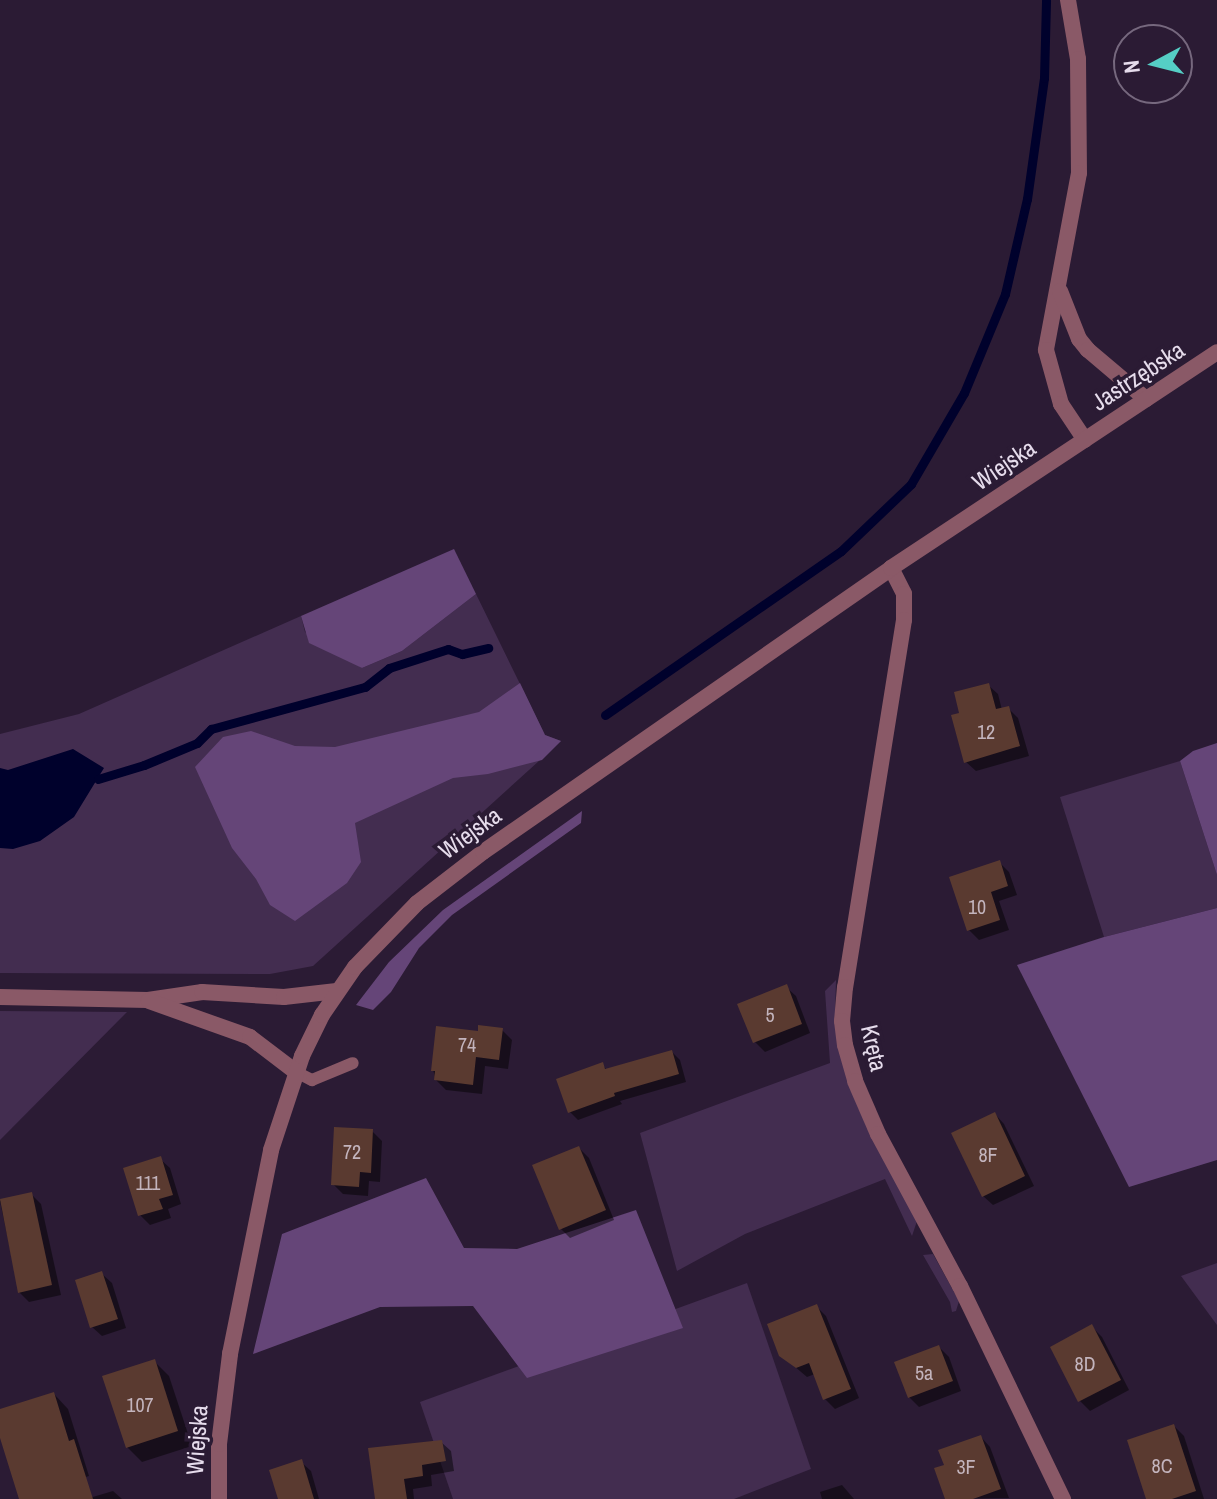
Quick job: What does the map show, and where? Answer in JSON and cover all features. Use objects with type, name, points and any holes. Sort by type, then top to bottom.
[{"type":"street","points":[[1068,0],[1078,59],[1079,173],[1046,350],[1061,404],[1085,440]]},
{"type":"street","points":[[1059,290],[1079,339],[1146,399]]},
{"type":"street","name":"Jastrzębska","points":[[1085,440],[1217,352]]},
{"type":"street","name":"Wiejska","points":[[219,1499],[220,1432],[235,1321],[271,1150],[296,1072],[337,991],[397,921],[458,870],[891,568],[1085,440]]},
{"type":"street","name":"Kręta","points":[[891,568],[904,594],[904,620],[845,987],[842,1021],[845,1045],[852,1073],[878,1134],[960,1286],[1063,1499]]},
{"type":"street","points":[[0,997],[148,1000],[202,992],[284,997],[337,991]]},
{"type":"street","points":[[148,1000],[250,1037],[296,1072]]},
{"type":"lane","points":[[296,1072],[312,1080],[353,1063]]},
{"type":"shaded area","points":[[454,549],[476,594],[402,651],[362,668],[309,643],[301,616]]},
{"type":"shaded area","points":[[476,594],[545,735],[561,741],[313,966],[270,974],[0,973],[0,734],[79,714],[301,616],[305,632],[362,668],[402,651]]},
{"type":"shaded area","points":[[520,683],[545,735],[561,741],[542,760],[488,774],[453,778],[355,823],[361,862],[347,883],[295,921],[270,905],[256,879],[232,848],[195,767],[223,737],[251,731],[295,746],[335,747],[479,712]]},
{"type":"shaded area","points":[[1217,743],[1217,875],[1180,761],[1193,751]]},
{"type":"shaded area","points":[[1180,761],[1217,875],[1217,908],[1104,937],[1060,797]]},
{"type":"shaded area","points":[[582,811],[581,823],[452,915],[419,948],[391,992],[373,1010],[356,1005],[389,962],[443,910]]},
{"type":"shaded area","points":[[1217,908],[1217,1160],[1129,1187],[1017,965],[1104,937]]},
{"type":"shaded area","points":[[836,980],[835,1016],[851,1090],[917,1221],[912,1236],[885,1179],[745,1234],[677,1271],[640,1133],[830,1063],[825,991]]},
{"type":"shaded area","points":[[0,1011],[127,1012],[0,1140]]},
{"type":"shaded area","points":[[426,1178],[464,1248],[517,1249],[636,1210],[683,1328],[527,1378],[473,1306],[380,1307],[253,1354],[282,1234]]},
{"type":"shaded area","points":[[933,1254],[959,1301],[956,1311],[952,1312],[950,1302],[923,1255]]},
{"type":"shaded area","points":[[1217,1263],[1217,1325],[1181,1276]]},
{"type":"shaded area","points":[[747,1283],[811,1469],[734,1499],[453,1499],[420,1402]]},
{"type":"water","points":[[73,749],[104,768],[74,817],[40,841],[13,849],[0,848],[0,768],[8,770]]},
{"type":"building","points":[[989,683],[996,709],[1009,706],[1020,746],[964,763],[951,715],[959,713],[954,692]]},
{"type":"building","points":[[1000,860],[1008,886],[991,892],[1000,920],[967,931],[949,877]]},
{"type":"building","points":[[787,984],[802,1024],[753,1043],[737,1004]]},
{"type":"building","points":[[478,1025],[503,1028],[499,1060],[476,1057],[473,1085],[434,1080],[435,1071],[431,1071],[436,1026],[478,1031]]},
{"type":"building","points":[[672,1050],[679,1074],[614,1093],[615,1096],[568,1113],[556,1079],[603,1062],[605,1069]]},
{"type":"building","points":[[995,1112],[1025,1176],[982,1197],[951,1133]]},
{"type":"building","points":[[334,1127],[373,1129],[371,1173],[360,1172],[359,1187],[331,1185]]},
{"type":"building","points":[[579,1146],[606,1210],[559,1230],[532,1165]]},
{"type":"building","points":[[161,1156],[173,1195],[159,1199],[163,1209],[138,1216],[123,1168]]},
{"type":"building","points":[[32,1192],[52,1285],[18,1293],[0,1199]]},
{"type":"building","points":[[102,1271],[118,1319],[90,1328],[75,1280]]},
{"type":"building","points":[[817,1304],[851,1389],[823,1400],[809,1363],[796,1368],[779,1356],[767,1324]]},
{"type":"building","points":[[1092,1324],[1121,1380],[1078,1402],[1050,1347]]},
{"type":"building","points":[[939,1345],[953,1381],[908,1398],[894,1362]]},
{"type":"building","points":[[155,1359],[178,1431],[126,1448],[102,1376]]},
{"type":"building","points":[[54,1392],[69,1441],[74,1439],[93,1499],[19,1499],[0,1438],[0,1409]]},
{"type":"building","points":[[1174,1424],[1196,1491],[1172,1499],[1146,1499],[1127,1440]]},
{"type":"building","points":[[981,1435],[1001,1489],[973,1499],[945,1499],[934,1468],[944,1465],[938,1450]]},
{"type":"building","points":[[442,1440],[446,1461],[422,1465],[423,1476],[404,1479],[407,1499],[375,1499],[368,1448]]},
{"type":"building","points":[[302,1459],[314,1499],[278,1499],[269,1470]]},
{"type":"waterway","points":[[605,715],[841,551],[911,484],[964,393],[1005,294],[1027,199],[1044,78],[1046,0]]},
{"type":"waterway","points":[[98,779],[144,765],[197,743],[211,729],[365,687],[389,668],[448,649],[462,654],[488,648]]}]
